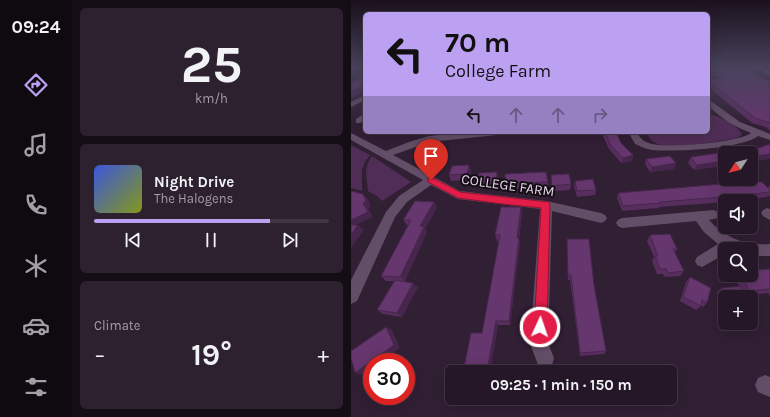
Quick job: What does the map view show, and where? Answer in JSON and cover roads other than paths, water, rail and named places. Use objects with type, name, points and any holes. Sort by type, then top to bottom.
[{"type":"street","points":[[351,105],[358,100]]},
{"type":"street","points":[[712,110],[745,128],[770,137]]},
{"type":"street","points":[[635,135],[638,142],[653,147],[667,148],[696,147],[739,141],[749,139],[757,133]]},
{"type":"street","points":[[386,155],[412,144],[429,139],[478,134]]},
{"type":"street","name":"COLLEGE FARM","points":[[351,136],[458,195],[546,205],[601,218]]},
{"type":"street","points":[[351,296],[390,215],[403,199],[431,180]]},
{"type":"street","points":[[545,358],[539,343],[546,205]]},
{"type":"street","points":[[622,223],[714,215]]},
{"type":"street","points":[[699,216],[709,231],[726,242]]},
{"type":"street","points":[[758,251],[770,250]]},
{"type":"street","points":[[702,261],[718,251]]}]
